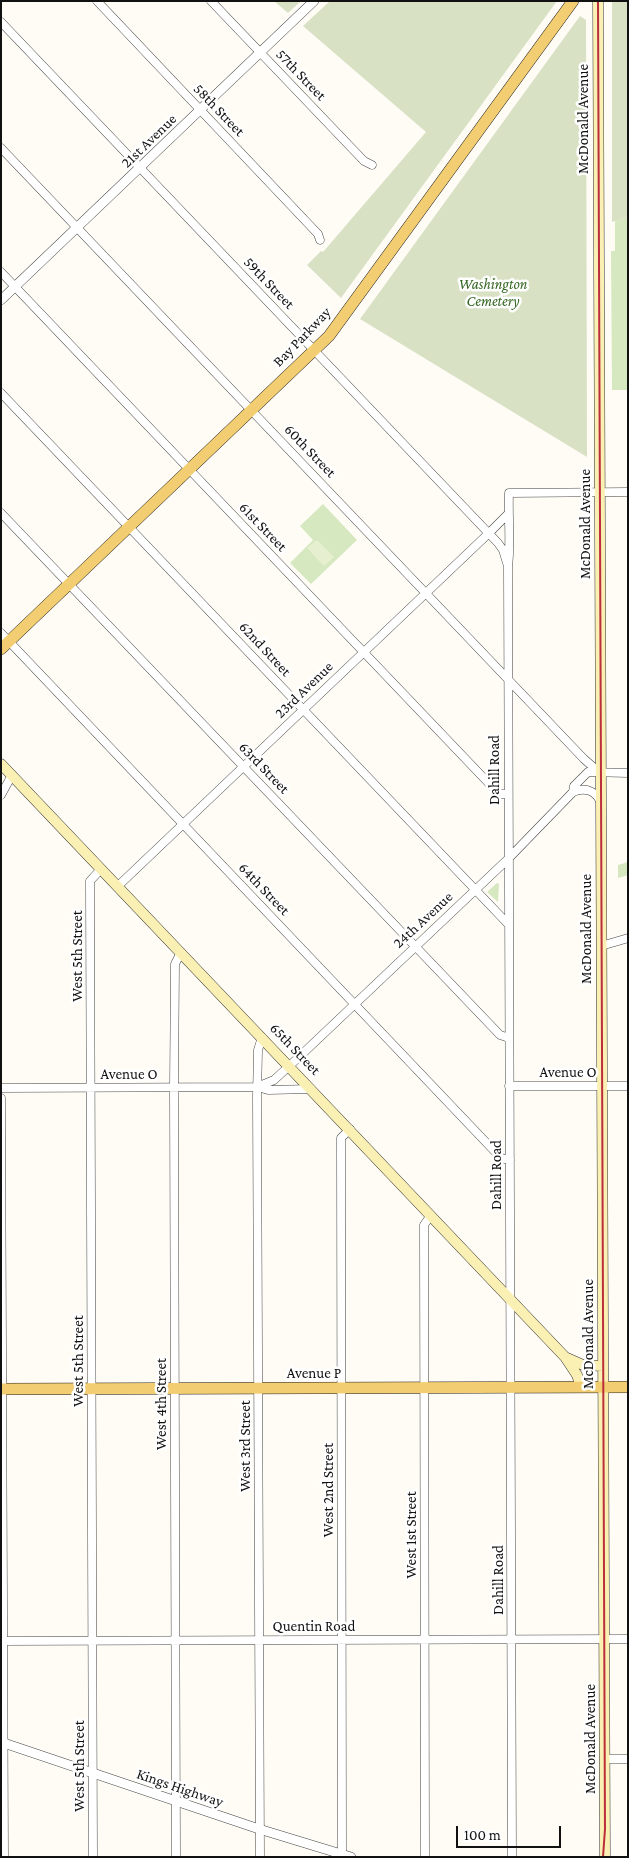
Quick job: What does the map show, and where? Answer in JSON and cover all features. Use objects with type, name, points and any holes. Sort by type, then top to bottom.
[{"type":"main road","name":"Bay Parkway","points":[[4,641],[69,583],[333,332],[573,1]]},
{"type":"main road","name":"McDonald Avenue","points":[[598,1],[605,1857]]},
{"type":"main road","name":"65th Street","points":[[1,764],[262,1036],[565,1357],[577,1375],[581,1387]]},
{"type":"main road","name":"65th Street","points":[[565,1357],[583,1365],[604,1366]]},
{"type":"main road","name":"Avenue P","points":[[2,1389],[628,1386]]},
{"type":"street","name":"58th Street","points":[[97,1],[318,234],[320,240]]},
{"type":"street","name":"57th Street","points":[[211,1],[364,161],[372,165]]},
{"type":"street","name":"21st Avenue","points":[[1,300],[314,1]]},
{"type":"street","name":"59th Street","points":[[1,22],[503,550],[508,567]]},
{"type":"street","name":"60th Street","points":[[1,148],[584,759],[600,773]]},
{"type":"street","name":"61st Street","points":[[1,272],[499,794],[508,794]]},
{"type":"street","name":"62nd Street","points":[[1,393],[509,925]]},
{"type":"street","points":[[600,492],[628,492]]},
{"type":"street","name":"Dahill Road","points":[[512,1857],[508,859],[509,493],[600,492]]},
{"type":"street","name":"63rd Street","points":[[1,513],[500,1035],[509,1038]]},
{"type":"street","name":"23rd Avenue","points":[[118,886],[508,514]]},
{"type":"street","name":"64th Street","points":[[4,641],[501,1158],[510,1160]]},
{"type":"street","name":"24th Avenue","points":[[289,1066],[508,859],[573,792],[574,786],[588,772],[600,773]]},
{"type":"street","points":[[600,773],[628,773]]},
{"type":"street","points":[[1,795],[12,775]]},
{"type":"street","points":[[573,792],[581,789],[589,790],[596,794],[600,802]]},
{"type":"street","name":"West 5th Street","points":[[93,1857],[90,882],[101,869]]},
{"type":"street","points":[[601,946],[628,938]]},
{"type":"street","name":"West 4th Street","points":[[176,1857],[174,1088],[175,964],[181,952]]},
{"type":"street","name":"West 3rd Street","points":[[260,1857],[257,1087],[258,1050],[262,1036]]},
{"type":"street","name":"Avenue O","points":[[257,1087],[274,1080],[289,1066]]},
{"type":"street","name":"Avenue O","points":[[509,1086],[628,1086]]},
{"type":"street","name":"Avenue O","points":[[1,1088],[257,1087],[268,1090],[311,1088]]},
{"type":"street","points":[[1,1098],[2,1742],[4,1857]]},
{"type":"street","name":"West 2nd Street","points":[[346,1856],[342,1640],[342,1138],[350,1129]]},
{"type":"street","name":"West 1st Street","points":[[425,1857],[424,1225],[431,1215]]},
{"type":"street","name":"Quentin Road","points":[[2,1641],[628,1639]]},
{"type":"street","name":"Kings Highway","points":[[2,1742],[176,1802],[346,1856]]},
{"type":"street","points":[[605,1759],[628,1759]]},
{"type":"green space","points":[[274,1],[301,1],[288,13]]},
{"type":"green space","points":[[330,1],[557,1],[341,298],[307,265],[321,251],[323,252],[426,132],[303,26]]},
{"type":"green space","points":[[612,1],[628,1],[628,217],[612,222]]},
{"type":"green space","name":"Washington Cemetery","points":[[580,16],[586,20],[587,457],[360,319]]},
{"type":"green space","points":[[628,217],[628,390],[612,390],[611,251],[615,251],[615,221]]},
{"type":"green space","points":[[323,504],[357,540],[311,584],[290,563],[313,540],[300,526]]},
{"type":"green space","points":[[317,540],[334,557],[324,566],[307,548]]},
{"type":"green space","points":[[628,862],[628,875],[618,878],[618,865]]},
{"type":"green space","points":[[497,883],[499,884],[498,902],[487,892]]},
{"type":"railway","points":[[598,1],[605,1829],[603,1857]]}]
